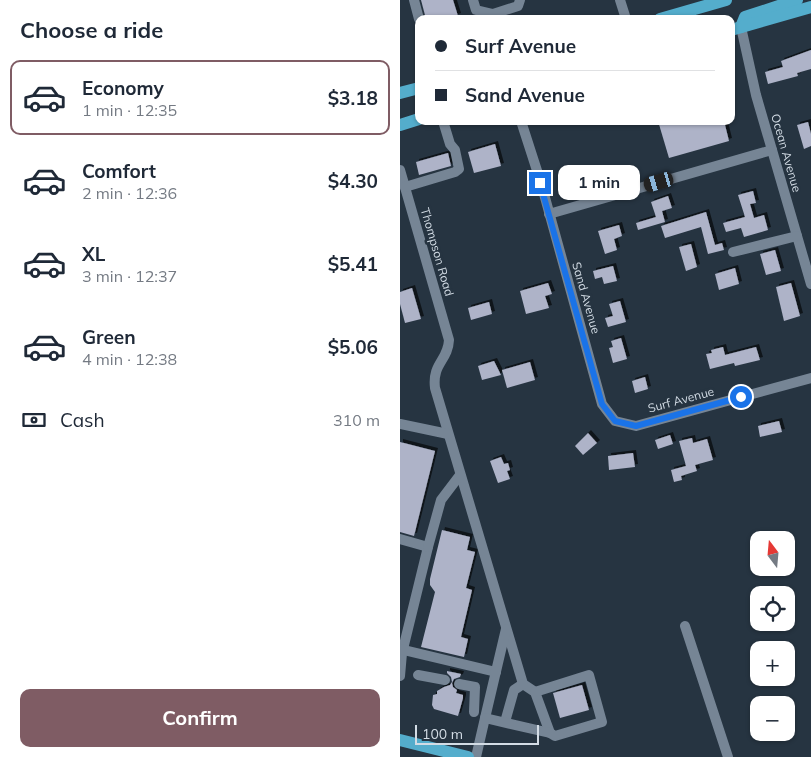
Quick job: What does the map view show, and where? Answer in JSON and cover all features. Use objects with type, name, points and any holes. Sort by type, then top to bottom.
[{"type":"main road","points":[[674,15],[726,0]]},
{"type":"main road","points":[[736,28],[745,17],[797,0]]},
{"type":"main road","points":[[736,28],[811,7]]},
{"type":"main road","points":[[400,93],[415,89]]},
{"type":"main road","points":[[400,124],[415,120]]},
{"type":"main road","points":[[400,740],[468,757]]},
{"type":"street","points":[[414,0],[418,15]]},
{"type":"street","points":[[473,0],[476,10],[489,15]]},
{"type":"street","points":[[498,15],[518,6],[520,0]]},
{"type":"street","points":[[620,0],[625,15]]},
{"type":"street","name":"Ocean Avenue","points":[[736,28],[811,284]]},
{"type":"street","points":[[405,187],[460,169],[455,150],[450,144],[444,125]]},
{"type":"street","name":"Sand Avenue","points":[[522,125],[550,214],[602,404],[615,421]]},
{"type":"street","points":[[550,214],[772,150]]},
{"type":"street","name":"Thompson Road","points":[[400,170],[405,187],[405,206],[450,340],[449,348],[436,369],[434,378],[448,434]]},
{"type":"street","points":[[733,252],[797,236]]},
{"type":"street","name":"Surf Avenue","points":[[615,421],[636,426],[811,378]]},
{"type":"street","points":[[400,424],[448,434],[523,684],[535,692],[550,733]]},
{"type":"street","points":[[400,676],[401,650],[441,500],[460,475]]},
{"type":"street","points":[[400,540],[428,547]]},
{"type":"street","points":[[685,626],[728,757]]},
{"type":"street","points":[[476,757],[507,628]]},
{"type":"street","points":[[401,650],[496,672]]},
{"type":"street","points":[[485,718],[550,733],[555,736],[602,722],[589,675],[535,692]]},
{"type":"street","points":[[418,676],[445,680]]},
{"type":"street","points":[[458,684],[475,687],[474,712]]},
{"type":"street","points":[[505,722],[514,690],[523,684]]},
{"type":"building","points":[[421,0],[453,0],[458,15],[425,15]]},
{"type":"building","points":[[811,50],[811,69],[797,73],[798,76],[768,84],[765,72],[783,67],[781,61]]},
{"type":"building","points":[[808,122],[811,146],[804,149],[797,125]]},
{"type":"building","points":[[659,125],[725,125],[729,141],[669,158]]},
{"type":"building","points":[[495,144],[501,166],[474,173],[468,152]]},
{"type":"building","points":[[448,153],[451,166],[419,175],[416,162]]},
{"type":"building","points":[[753,191],[756,203],[750,204],[754,218],[764,215],[768,230],[744,237],[741,228],[726,232],[723,223],[745,217],[738,195]]},
{"type":"building","points":[[668,196],[672,208],[662,211],[665,222],[638,230],[636,223],[656,217],[651,202]]},
{"type":"building","points":[[706,212],[715,245],[722,243],[724,250],[708,254],[701,227],[665,238],[661,226]]},
{"type":"building","points":[[619,225],[622,236],[614,239],[617,250],[605,254],[598,231]]},
{"type":"building","points":[[691,244],[697,267],[686,271],[679,247]]},
{"type":"building","points":[[775,250],[781,271],[766,275],[760,254]]},
{"type":"building","points":[[613,266],[617,281],[604,284],[602,277],[595,279],[593,271]]},
{"type":"building","points":[[735,268],[739,284],[719,290],[715,274]]},
{"type":"building","points":[[548,283],[552,294],[545,296],[549,308],[526,314],[520,291]]},
{"type":"building","points":[[791,283],[800,316],[784,321],[776,287]]},
{"type":"building","points":[[412,288],[421,319],[405,323],[400,304],[400,292]]},
{"type":"building","points":[[620,301],[626,322],[608,327],[605,318],[613,316],[609,304]]},
{"type":"building","points":[[489,302],[492,314],[471,320],[468,308]]},
{"type":"building","points":[[621,338],[627,359],[613,363],[609,348],[613,347],[611,341]]},
{"type":"building","points":[[723,347],[725,355],[756,347],[760,360],[735,366],[734,363],[710,369],[706,354],[712,353],[711,350]]},
{"type":"building","points":[[494,361],[501,375],[482,380],[478,366]]},
{"type":"building","points":[[530,362],[535,380],[507,388],[502,370]]},
{"type":"building","points":[[645,377],[648,389],[635,393],[632,381]]},
{"type":"building","points":[[779,421],[782,432],[760,437],[758,426]]},
{"type":"building","points":[[588,433],[597,443],[583,455],[575,446]]},
{"type":"building","points":[[670,435],[673,444],[658,449],[655,440]]},
{"type":"building","points":[[692,438],[693,443],[707,439],[713,460],[695,465],[697,471],[681,476],[682,480],[674,482],[671,470],[686,466],[679,441]]},
{"type":"building","points":[[400,442],[435,451],[414,536],[400,532]]},
{"type":"building","points":[[633,453],[635,467],[609,470],[608,456]]},
{"type":"building","points":[[501,457],[504,464],[508,463],[510,470],[507,471],[510,479],[498,483],[490,461]]},
{"type":"building","points":[[442,530],[470,537],[467,550],[475,552],[466,588],[472,590],[461,637],[468,639],[464,657],[421,647],[435,592],[430,585],[430,579]]},
{"type":"building","points":[[447,671],[461,674],[452,683],[453,687],[457,690],[456,693],[463,695],[458,716],[434,709],[432,705],[433,695],[452,682]]},
{"type":"building","points":[[582,685],[589,710],[560,718],[553,693]]},
{"type":"route","points":[[540,183],[602,404],[615,421],[636,426],[741,397]]}]
